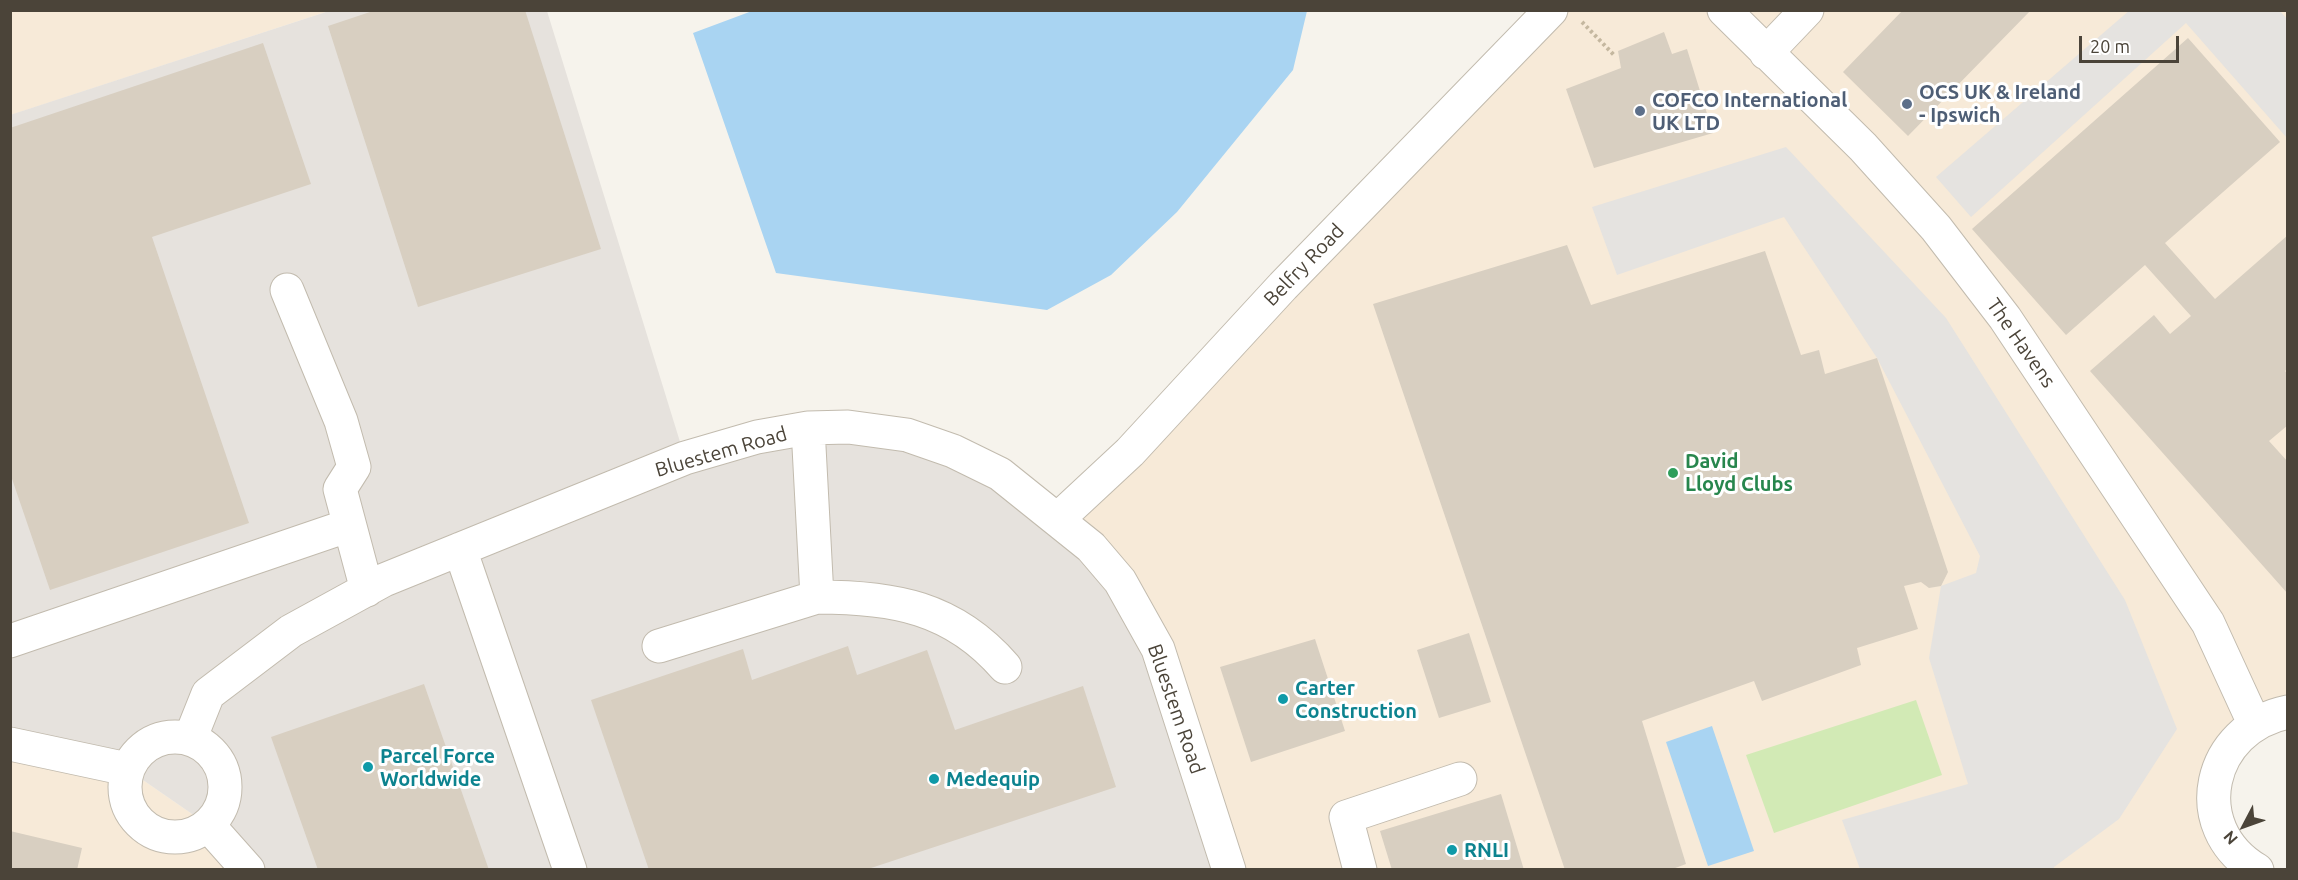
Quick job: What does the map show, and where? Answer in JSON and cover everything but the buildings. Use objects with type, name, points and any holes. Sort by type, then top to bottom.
[{"type":"street","name":"The Havens","points":[[1724,10],[1863,147],[1936,228],[2006,318],[2208,623],[2254,723]]},
{"type":"street","points":[[1766,53],[1807,10]]},
{"type":"street","name":"Belfry Road","points":[[1058,519],[1130,452],[1283,286],[1563,13]]},
{"type":"street","points":[[287,290],[341,421],[354,466],[340,489],[347,526],[367,590]]},
{"type":"street","name":"Bluestem Road","points":[[190,739],[208,694],[291,631],[384,580],[685,458],[757,437],[808,428],[848,427],[907,435],[954,451],[1000,474],[1091,547],[1120,581],[1158,649],[1229,870]]},
{"type":"street","points":[[808,428],[817,597]]},
{"type":"street","points":[[10,641],[347,526]]},
{"type":"street","points":[[460,549],[570,870]]},
{"type":"street","points":[[659,646],[817,597],[861,597],[900,602],[949,620],[986,645],[1005,667]]},
{"type":"street","points":[[2258,870],[2233,849],[2222,832],[2214,798],[2220,764],[2228,748],[2254,723],[2288,712]]},
{"type":"street","points":[[175,736],[190,739],[206,747],[218,760],[224,777],[225,794],[219,811],[208,825],[192,834],[173,837],[155,833],[139,823],[128,807],[124,788],[127,769],[140,751],[160,738],[175,736]]},
{"type":"street","points":[[10,744],[127,769]]},
{"type":"street","points":[[1360,870],[1346,817],[1460,779]]},
{"type":"street","points":[[208,825],[248,870]]},
{"type":"path","points":[[1563,13],[1615,56]]},
{"type":"shaded area","points":[[11,10],[329,11],[11,115]]},
{"type":"shaded area","points":[[2130,10],[2280,11],[2287,19],[2287,138],[2186,23],[1971,217],[1936,177]]},
{"type":"shaded area","points":[[329,11],[547,11],[685,458],[757,437],[954,451],[1120,581],[1229,869],[248,869],[208,825],[127,769],[11,744],[10,115]]},
{"type":"shaded area","points":[[1551,11],[2287,11],[2287,709],[2254,723],[2213,801],[2261,869],[1229,869],[1058,519]]},
{"type":"shaded area","points":[[1786,147],[1946,318],[2125,600],[2177,729],[2119,819],[2054,869],[1860,869],[1842,820],[1968,784],[1929,658],[1941,586],[1976,573],[1980,556],[1877,358],[1784,217],[1617,275],[1592,207]]},
{"type":"shaded area","points":[[11,744],[127,769],[208,825],[248,870],[11,870]]},
{"type":"green space","points":[[1916,700],[1942,775],[1774,833],[1746,755]]},
{"type":"water","points":[[752,11],[1307,11],[1293,70],[1177,212],[1111,275],[1047,310],[776,273],[693,33]]},
{"type":"water","points":[[1712,726],[1754,851],[1708,866],[1666,742]]},
{"type":"place","name":"OCS UK & Ireland - Ipswich","points":[[1907,104]]},
{"type":"place","name":"COFCO International UK LTD","points":[[1640,111]]},
{"type":"place","name":"David Lloyd Clubs","points":[[1673,473]]},
{"type":"place","name":"Carter Construction","points":[[1283,699]]},
{"type":"place","name":"Parcel Force Worldwide","points":[[368,767]]},
{"type":"place","name":"Medequip","points":[[934,779]]},
{"type":"place","name":"RNLI","points":[[1452,850]]}]
